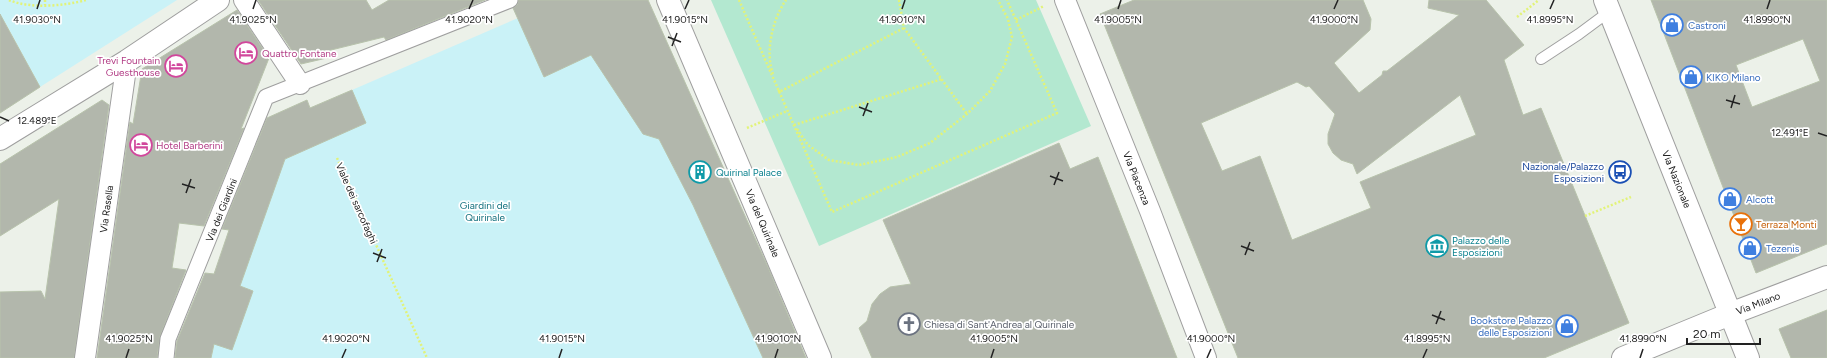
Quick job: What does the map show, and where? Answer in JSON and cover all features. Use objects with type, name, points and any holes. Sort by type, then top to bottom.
[{"type":"street","points":[[0,139],[127,61],[218,0]]},
{"type":"street","points":[[244,0],[300,84]]},
{"type":"street","name":"Via dei Giardini","points":[[166,358],[168,339],[266,97],[510,0]]},
{"type":"street","name":"Via del Quirinale","points":[[668,0],[820,358]]},
{"type":"street","name":"Via Piacenza","points":[[1065,0],[1150,211],[1206,358]]},
{"type":"street","name":"Via Nazionale","points":[[1608,6],[1748,358]]},
{"type":"street","name":"Via Rasella","points":[[85,358],[127,61]]},
{"type":"street","name":"Via Milano","points":[[1623,358],[1730,314],[1827,277]]},
{"type":"lane","points":[[1541,59],[1579,34],[1608,6]]},
{"type":"path","points":[[9,0],[15,3],[46,5],[72,4],[86,0]]},
{"type":"path","points":[[45,0],[46,5]]},
{"type":"path","points":[[739,0],[832,212],[1057,113],[1007,0]]},
{"type":"path","points":[[779,92],[772,70],[770,50],[774,26],[786,0]]},
{"type":"path","points":[[899,0],[904,28],[967,114]]},
{"type":"path","points":[[794,125],[808,145],[828,160],[859,165],[897,157],[930,143],[967,114],[990,91],[1005,64],[1012,37],[1008,19],[998,0]]},
{"type":"path","points":[[1517,16],[1539,0]]},
{"type":"path","points":[[1016,20],[1044,6]]},
{"type":"path","points":[[779,92],[904,28]]},
{"type":"path","points":[[794,125],[942,79]]},
{"type":"path","points":[[741,131],[787,111]]},
{"type":"path","name":"Viale dei sarcofaghi","points":[[337,158],[427,358]]},
{"type":"path","points":[[1585,216],[1631,197]]},
{"type":"green space","points":[[0,0],[177,0],[40,87],[5,22],[0,23]]},
{"type":"green space","points":[[711,0],[1036,0],[1091,126],[819,246]]},
{"type":"green space","name":"Giardini del Quirinale","points":[[518,18],[544,77],[591,55],[659,139],[693,205],[763,358],[211,358],[218,329],[285,159],[366,123],[352,90]]},
{"type":"building","points":[[258,0],[366,0],[372,10],[389,0],[485,0],[386,40],[384,37],[327,51],[331,57],[301,64]]},
{"type":"building","name":"Quirinal Palace","points":[[519,0],[648,0],[768,267],[806,358],[763,358],[693,205],[659,139],[643,134],[591,55],[544,77],[513,8],[517,5]]},
{"type":"building","points":[[1134,0],[1363,0],[1371,19],[1370,30],[1334,63],[1359,93],[1382,75],[1383,71],[1387,71],[1459,15],[1428,8],[1429,0],[1486,0],[1524,45],[1504,60],[1523,115],[1541,108],[1629,323],[1544,358],[1238,358],[1100,14]],"holes":[[[1297,82],[1306,87],[1309,86],[1335,114],[1328,134],[1328,144],[1333,153],[1341,160],[1353,164],[1357,174],[1460,95],[1476,135],[1360,182],[1371,208],[1292,240],[1260,156],[1222,171],[1201,123]]]},
{"type":"building","points":[[1651,0],[1827,0],[1827,244],[1756,273]],"holes":[[[1803,39],[1820,81],[1752,107],[1736,65]]]},
{"type":"building","points":[[237,10],[269,58],[241,129],[244,128],[204,226],[179,223],[172,268],[186,270],[160,336],[157,358],[97,358],[130,122],[133,124],[142,69]]},
{"type":"building","points":[[0,14],[40,87],[0,113]]},
{"type":"building","points":[[352,90],[366,123],[285,159],[240,286],[253,291],[232,350],[214,344],[211,358],[175,358],[177,341],[205,273],[214,274],[229,230],[222,229],[267,118],[307,100],[310,108]]},
{"type":"building","points":[[102,100],[109,105],[74,358],[0,358],[0,292],[41,291],[45,299],[59,199],[0,236],[0,164]]},
{"type":"building","points":[[1059,143],[1070,169],[1098,157],[1177,358],[872,358],[859,328],[867,321],[872,304],[880,294],[890,287],[911,284],[883,220]]},
{"type":"building","points":[[1827,310],[1827,358],[1791,358],[1779,329]]},
{"type":"place","name":"Castroni","points":[[1672,25]]},
{"type":"place","name":"Quattro Fontane","points":[[246,53]]},
{"type":"place","name":"Trevi Fountain Guesthouse","points":[[176,66]]},
{"type":"place","name":"KIKO Milano","points":[[1691,77]]},
{"type":"place","name":"Hotel Barberini","points":[[141,145]]},
{"type":"place","name":"Quirinal Palace","points":[[700,172]]},
{"type":"place","name":"Nazionale/Palazzo Esposizioni","points":[[1620,172]]},
{"type":"place","name":"Alcott","points":[[1730,199]]},
{"type":"place","name":"Terraza Monti","points":[[1741,224]]},
{"type":"place","name":"Palazzo delle Esposizioni","points":[[1437,246]]},
{"type":"place","name":"Tezenis","points":[[1750,248]]},
{"type":"place","name":"Chiesa di Sant'Andrea al Quirinale","points":[[909,324]]},
{"type":"place","name":"Bookstore Palazzo delle Esposizioni","points":[[1567,326]]}]
